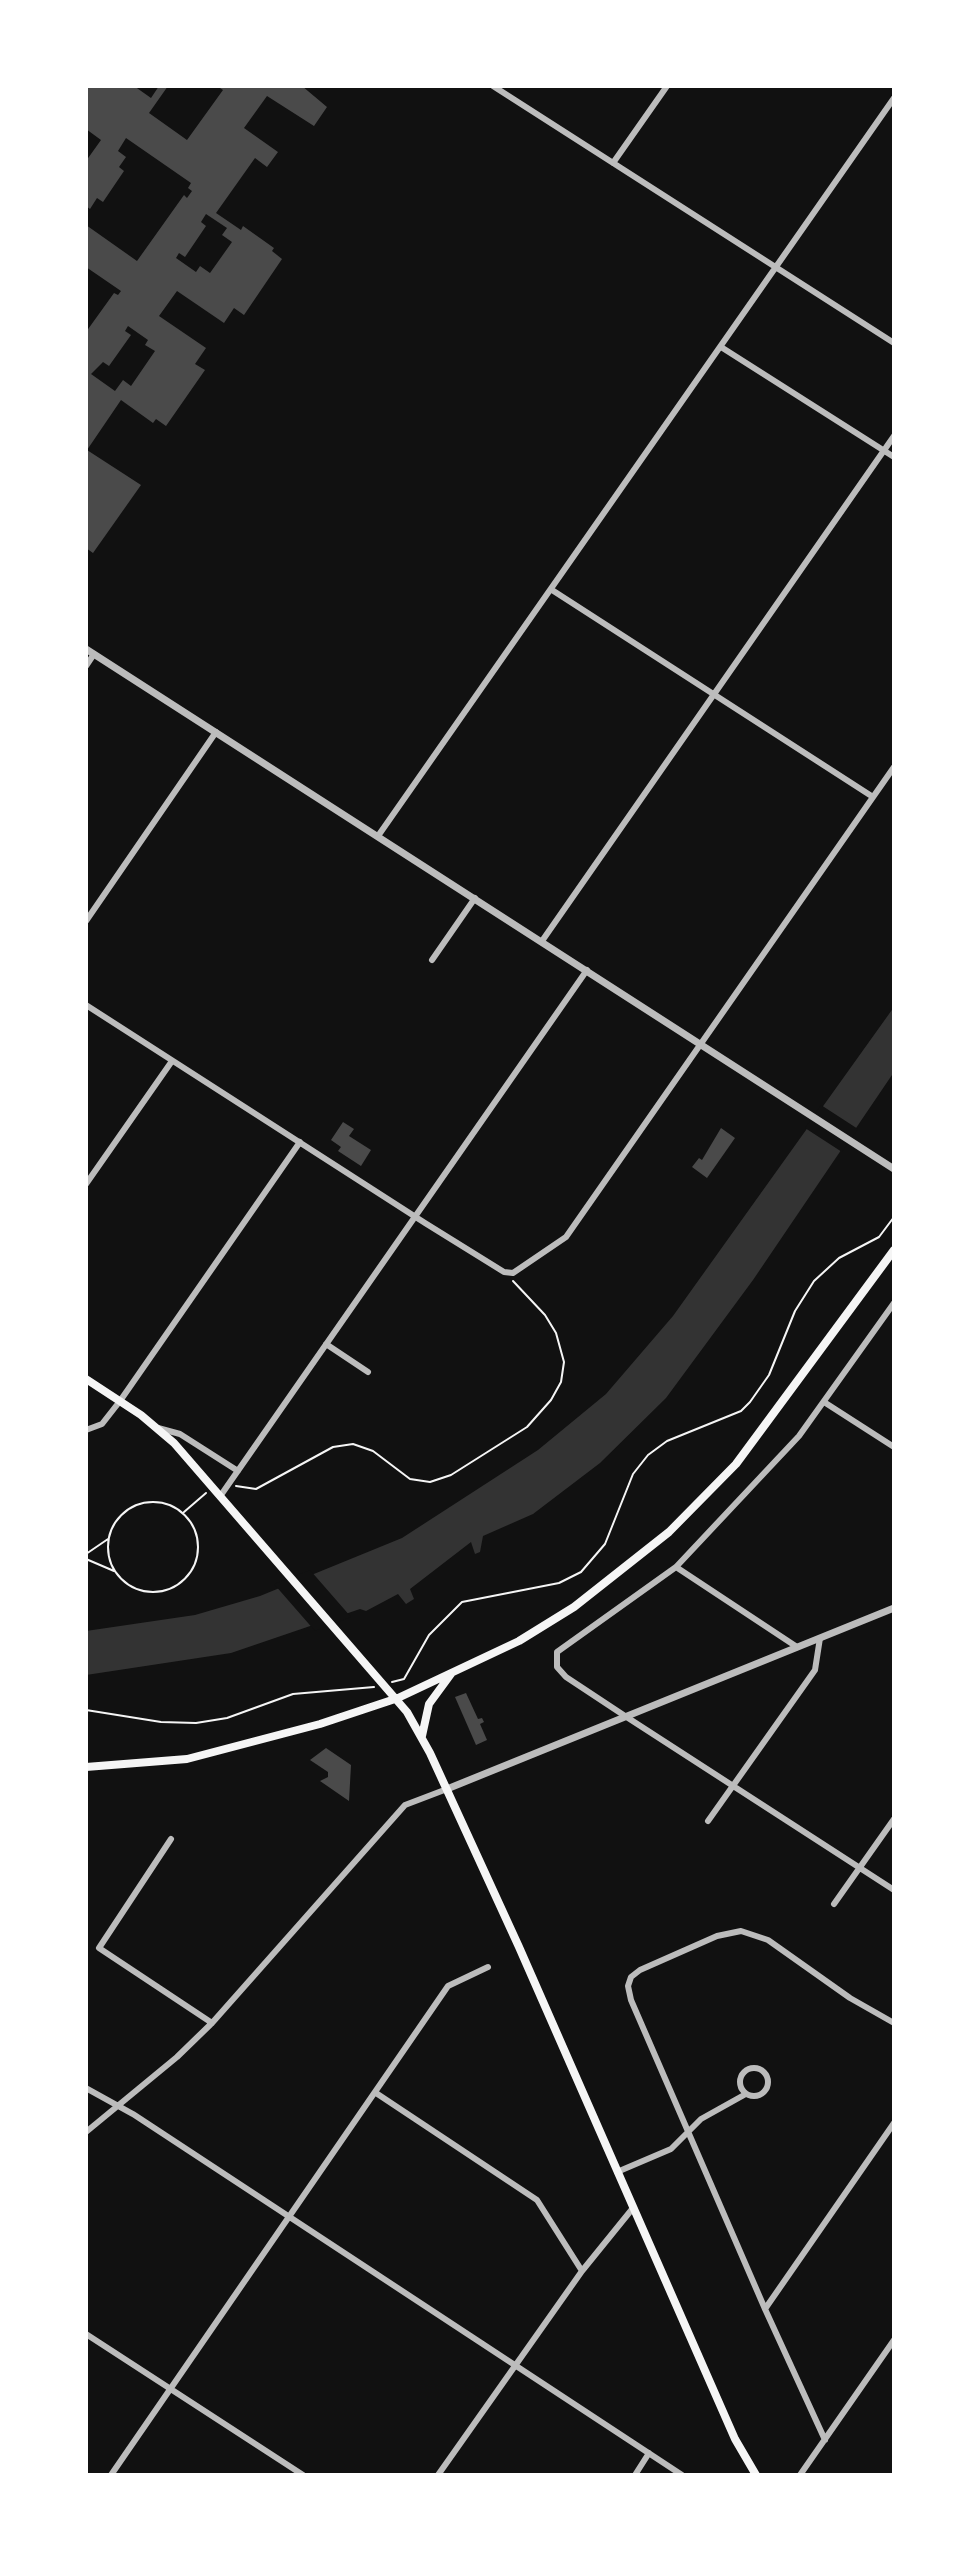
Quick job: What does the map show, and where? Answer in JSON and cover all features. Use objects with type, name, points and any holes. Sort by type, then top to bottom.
[{"type":"main road","points":[[86,1767],[132,1766],[214,1753],[283,1736],[398,1698],[519,1641],[574,1607],[669,1532],[736,1464],[894,1250]]},
{"type":"main road","points":[[86,1379],[158,1427],[398,1698],[422,1737],[735,2439],[756,2475]]},
{"type":"main road","points":[[422,1737],[430,1701],[452,1672]]},
{"type":"street","points":[[493,86],[894,343]]},
{"type":"street","points":[[613,163],[667,86]]},
{"type":"street","points":[[378,836],[894,98]]},
{"type":"street","points":[[721,347],[894,457]]},
{"type":"street","points":[[542,941],[894,436]]},
{"type":"street","points":[[552,590],[873,797]]},
{"type":"street","points":[[86,649],[894,1169]]},
{"type":"street","points":[[86,666],[94,654]]},
{"type":"street","points":[[86,921],[216,732]]},
{"type":"street","points":[[86,1005],[415,1217],[509,1273],[517,1272],[566,1237],[894,767]]},
{"type":"street","points":[[432,960],[475,898]]},
{"type":"street","points":[[221,1495],[587,970]]},
{"type":"street","points":[[86,1184],[172,1061]]},
{"type":"street","points":[[86,1430],[102,1424],[120,1401],[300,1142]]},
{"type":"street","points":[[894,1303],[799,1436],[676,1567],[557,1652],[557,1667],[566,1677],[894,1890]]},
{"type":"street","points":[[326,1344],[368,1372]]},
{"type":"street","points":[[824,1402],[894,1447]]},
{"type":"street","points":[[158,1427],[180,1434],[238,1471]]},
{"type":"street","points":[[676,1567],[797,1647]]},
{"type":"street","points":[[86,2132],[177,2057],[212,2023],[405,1805],[894,1608]]},
{"type":"street","points":[[708,1821],[815,1670],[820,1638]]},
{"type":"street","points":[[834,1904],[894,1819]]},
{"type":"street","points":[[171,1839],[99,1948],[212,2023]]},
{"type":"street","points":[[825,2440],[628,1993],[631,1977],[640,1970],[717,1936],[732,1931],[750,1933],[768,1940],[850,1998],[894,2023]]},
{"type":"street","points":[[111,2475],[448,1986],[488,1967]]},
{"type":"street","points":[[617,2172],[671,2149],[707,2115],[744,2095],[756,2096],[765,2089],[766,2073],[760,2068],[746,2070],[741,2081],[744,2095]]},
{"type":"street","points":[[86,2088],[682,2475]]},
{"type":"street","points":[[376,2093],[537,2200],[582,2271]]},
{"type":"street","points":[[765,2309],[894,2123]]},
{"type":"street","points":[[438,2475],[582,2271],[633,2208]]},
{"type":"street","points":[[86,2334],[303,2475]]},
{"type":"street","points":[[800,2475],[894,2340]]},
{"type":"street","points":[[635,2475],[649,2453]]},
{"type":"path","points":[[386,1684],[404,1679],[429,1635],[462,1602],[559,1583],[581,1572],[605,1544],[633,1474],[648,1455],[667,1441],[741,1411],[769,1375],[795,1311],[814,1281],[839,1258],[879,1237],[894,1217]]},
{"type":"path","points":[[235,1485],[239,1489],[256,1489],[333,1447],[353,1444],[373,1451],[410,1479],[442,1479],[537,1420],[561,1382],[564,1362],[556,1333],[545,1315],[517,1289],[509,1273]]},
{"type":"path","points":[[183,1513],[200,1498]]},
{"type":"path","points":[[86,1554],[108,1538],[121,1515],[132,1507],[158,1502],[183,1513],[191,1523],[198,1547],[191,1571],[182,1581],[159,1591],[147,1591],[124,1581],[115,1571],[110,1561],[108,1538]]},
{"type":"path","points":[[86,1559],[115,1571]]},
{"type":"path","points":[[86,1710],[161,1722],[196,1723],[227,1718],[293,1694],[365,1689]]},
{"type":"shaded area","points":[[894,1007],[894,1072],[753,1280],[666,1398],[600,1463],[533,1514],[483,1536],[480,1552],[475,1554],[471,1542],[410,1589],[414,1599],[406,1604],[398,1594],[366,1611],[360,1609],[231,1653],[86,1675],[86,1631],[195,1615],[260,1596],[402,1538],[538,1450],[606,1394],[673,1316]]},
{"type":"pier","points":[[821,1105],[858,1129],[842,1152],[805,1128]]},
{"type":"pier","points":[[310,1570],[351,1617],[315,1631],[274,1584]]},
{"type":"building","points":[[86,86],[134,86],[151,98],[159,86],[168,86],[149,113],[187,140],[223,90],[217,86],[302,86],[327,107],[314,126],[267,96],[244,128],[278,152],[267,167],[255,158],[216,213],[241,230],[243,226],[274,248],[272,251],[282,259],[244,315],[234,308],[224,323],[177,291],[159,316],[206,348],[195,364],[205,370],[166,426],[156,419],[153,423],[121,400],[87,450],[141,485],[93,553],[86,548],[86,332],[114,293],[118,295],[121,291],[86,267],[86,225],[137,261],[184,195],[187,198],[192,191],[188,188],[191,183],[126,138],[118,151],[126,157],[119,167],[124,171],[103,202],[97,198],[90,209],[86,206],[86,161],[101,140],[86,129]],"holes":[[[206,214],[227,228],[222,235],[232,242],[210,273],[200,266],[196,272],[176,258],[179,253],[185,257],[206,226],[201,222]],[[128,326],[148,340],[145,345],[155,351],[131,386],[123,380],[115,391],[91,374],[103,362],[109,366],[131,335],[125,331]]]},
{"type":"building","points":[[343,1122],[354,1129],[349,1136],[371,1150],[361,1166],[338,1151],[341,1147],[331,1140]]},
{"type":"building","points":[[721,1128],[735,1138],[707,1178],[692,1167],[699,1158],[702,1160]]},
{"type":"building","points":[[466,1693],[478,1719],[482,1718],[484,1722],[480,1724],[487,1740],[476,1745],[455,1697]]},
{"type":"building","points":[[326,1748],[351,1765],[349,1801],[320,1781],[328,1777],[328,1772],[310,1760]]}]
